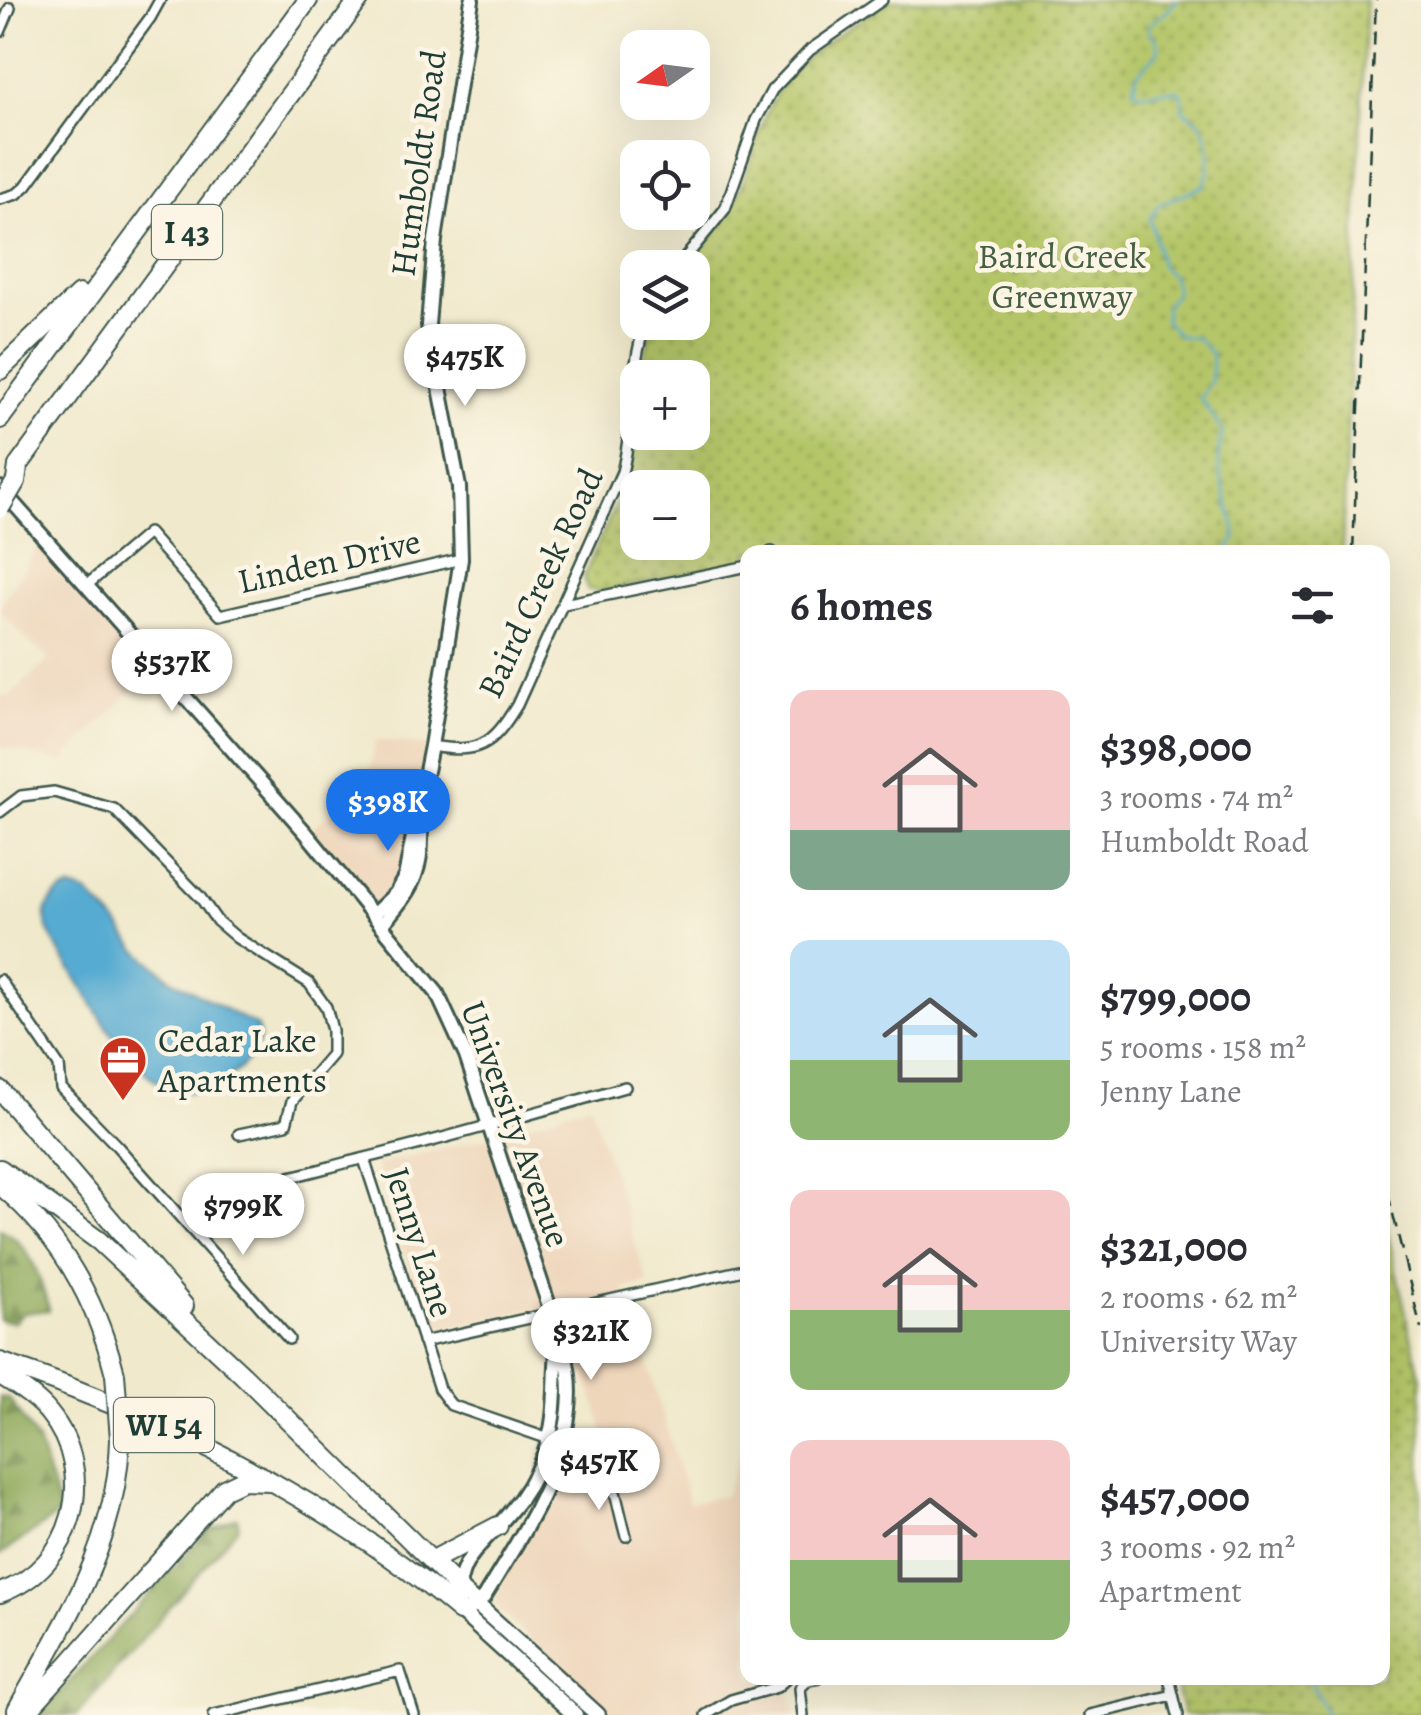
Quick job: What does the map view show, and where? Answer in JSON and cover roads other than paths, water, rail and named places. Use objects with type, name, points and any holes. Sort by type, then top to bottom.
[{"type":"highway","name":"I 43","points":[[0,420],[308,0]]},
{"type":"highway","name":"I 43","points":[[0,492],[359,0]]},
{"type":"highway","points":[[0,370],[116,260]]},
{"type":"highway","points":[[0,508],[16,480],[18,466]]},
{"type":"highway","points":[[0,1090],[243,1375]]},
{"type":"highway","name":"WI 54","points":[[0,1170],[99,1240],[243,1375],[458,1587]]},
{"type":"highway","points":[[0,1185],[40,1222],[73,1267],[96,1312],[115,1374],[120,1438],[117,1486],[98,1557],[14,1715]]},
{"type":"highway","name":"WI 54","points":[[0,1362],[90,1392],[205,1444],[274,1483],[469,1608]]},
{"type":"highway","points":[[0,1375],[50,1414],[70,1449],[76,1478],[74,1507],[59,1546],[37,1572],[0,1593]]},
{"type":"highway","points":[[24,1715],[224,1489],[243,1480],[274,1483]]},
{"type":"highway","points":[[431,1561],[498,1526]]},
{"type":"main road","name":"Humboldt Road","points":[[378,919],[405,877],[461,559],[460,487],[428,325],[435,240],[472,0]]},
{"type":"main road","name":"University Avenue","points":[[0,492],[378,919],[436,993],[466,1056],[558,1340],[555,1440]]},
{"type":"main road","points":[[458,1587],[470,1556],[528,1488],[555,1440]]},
{"type":"main road","points":[[469,1608],[542,1496],[555,1440]]},
{"type":"main road","name":"WI 54","points":[[458,1587],[469,1608],[574,1715]]},
{"type":"main road","name":"WI 54","points":[[469,1608],[598,1715]]},
{"type":"street","points":[[0,199],[17,194],[26,186],[160,0]]},
{"type":"street","points":[[692,250],[725,209],[756,120],[772,90],[810,50],[882,0]]},
{"type":"street","points":[[0,32],[10,8]]},
{"type":"street","name":"Baird Creek Road","points":[[431,746],[474,749],[497,734],[517,705],[622,472],[630,433],[632,374],[641,340]]},
{"type":"street","name":"Linden Drive","points":[[86,586],[148,533],[220,615],[461,559]]},
{"type":"street","points":[[564,604],[740,568]]},
{"type":"street","points":[[0,812],[21,796],[54,792],[114,809],[200,897],[217,921],[308,983],[326,1007],[332,1030],[332,1054],[292,1101],[286,1124],[239,1134]]},
{"type":"street","points":[[0,980],[58,1066],[61,1088],[290,1339]]},
{"type":"street","points":[[243,1180],[270,1181],[364,1159],[490,1128],[625,1087]]},
{"type":"street","name":"Jenny Lane","points":[[364,1159],[434,1377],[451,1405],[555,1440]]},
{"type":"street","points":[[424,1342],[740,1270]]},
{"type":"street","points":[[555,1440],[583,1443],[602,1458],[626,1536]]},
{"type":"street","points":[[214,1715],[400,1671],[414,1715]]},
{"type":"street","points":[[706,1715],[731,1700],[779,1685]]},
{"type":"street","points":[[803,1685],[799,1696],[803,1715]]},
{"type":"street","points":[[1171,1685],[1178,1715]]},
{"type":"street","points":[[1090,1715],[1173,1695]]},
{"type":"water","points":[[71,888],[87,893],[136,949],[170,978],[257,1027],[258,1044],[242,1066],[215,1086],[190,1092],[167,1087],[126,1053],[58,949],[46,921],[49,905],[58,894]]},
{"type":"waterway","points":[[1177,0],[1150,23],[1148,32],[1156,38],[1159,51],[1137,74],[1133,89],[1140,93],[1178,90],[1183,98],[1182,110],[1201,124],[1208,140],[1209,164],[1203,186],[1159,204],[1150,218],[1161,267],[1172,276],[1176,292],[1165,307],[1165,321],[1179,336],[1197,338],[1212,355],[1211,382],[1200,398],[1223,432],[1219,459],[1234,524],[1236,538],[1232,545]]},
{"type":"waterway","points":[[1312,1685],[1327,1715]]},
{"type":"railway","points":[[1353,545],[1376,0]]},
{"type":"railway","points":[[1390,1202],[1421,1329]]},
{"type":"place","name":"Cedar Lake Apartments","points":[[123,1102]]},
{"type":"park label","name":"Baird Creek Greenway","points":[[1062,276]]}]
